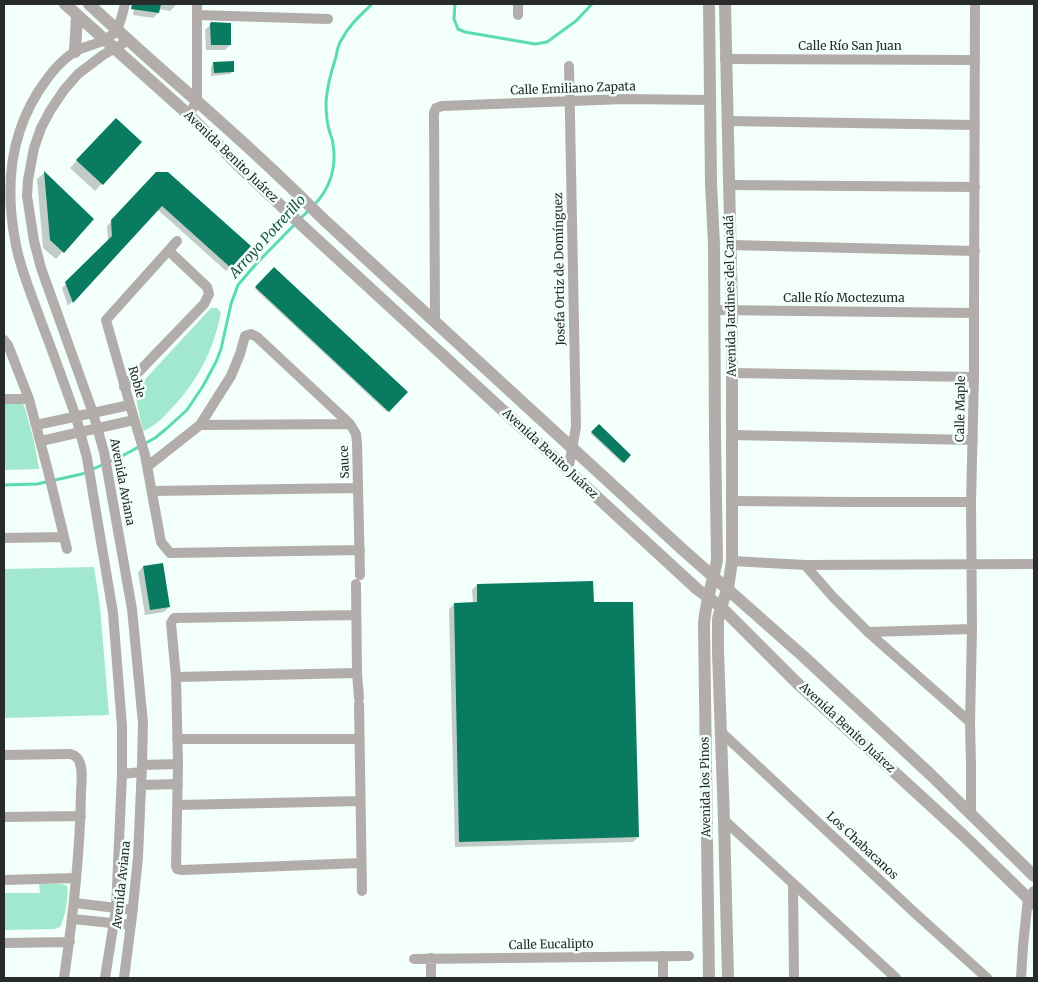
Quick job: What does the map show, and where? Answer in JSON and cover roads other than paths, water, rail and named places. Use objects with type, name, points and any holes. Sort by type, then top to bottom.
[{"type":"street","name":"Avenida Benito Juárez","points":[[65,4],[189,115],[243,170],[309,232],[697,589],[721,607],[797,683],[1032,898]]},
{"type":"street","name":"Avenida Benito Juárez","points":[[89,4],[197,100],[303,198],[322,218],[714,577],[824,675],[931,775],[1034,876]]},
{"type":"street","points":[[104,40],[116,29],[125,4]]},
{"type":"street","points":[[189,115],[197,100],[197,4]]},
{"type":"street","points":[[518,4],[518,15]]},
{"type":"street","name":"Avenida Jardines del Canadá","points":[[708,596],[717,560],[709,4]]},
{"type":"street","name":"Avenida Jardines del Canadá","points":[[721,607],[728,588],[732,561],[733,501],[731,245],[725,4]]},
{"type":"street","name":"Calle Maple","points":[[971,815],[971,502],[974,377],[975,4]]},
{"type":"street","points":[[196,15],[328,19]]},
{"type":"street","points":[[75,52],[77,16]]},
{"type":"street","name":"Avenida Aviana","points":[[104,40],[75,52],[63,62],[48,78],[32,101],[15,146],[7,180],[7,196],[16,246],[24,275],[76,417],[87,458],[113,613],[122,726],[122,774],[116,908],[105,978]]},
{"type":"street","name":"Avenida Aviana","points":[[124,978],[138,857],[142,785],[143,723],[132,609],[110,479],[98,428],[41,268],[34,241],[27,196],[34,148],[41,128],[64,90],[78,74],[96,60],[129,40]]},
{"type":"street","name":"Calle Río San Juan","points":[[726,59],[974,60]]},
{"type":"street","name":"Josefa Ortiz de Domínguez","points":[[568,471],[576,427],[569,66]]},
{"type":"street","name":"Calle Emiliano Zapata","points":[[435,321],[434,113],[436,108],[442,106],[624,99],[711,100]]},
{"type":"street","points":[[727,121],[975,125]]},
{"type":"street","points":[[7,180],[28,180]]},
{"type":"street","points":[[729,185],[975,187]]},
{"type":"street","points":[[7,196],[27,196]]},
{"type":"street","name":"Roble","points":[[178,241],[106,320],[148,466],[161,542],[170,553],[360,550]]},
{"type":"street","points":[[731,245],[975,251]]},
{"type":"street","points":[[124,387],[204,304],[209,294],[208,287],[169,251]]},
{"type":"street","name":"Calle Río Moctezuma","points":[[714,310],[974,313]]},
{"type":"street","name":"Sauce","points":[[200,425],[231,376],[245,336],[251,334],[257,337],[350,424],[356,434],[360,550],[356,615],[362,891]]},
{"type":"street","points":[[4,340],[8,345],[29,399],[67,550]]},
{"type":"street","points":[[732,374],[974,377]]},
{"type":"street","points":[[4,399],[29,399]]},
{"type":"street","points":[[36,425],[130,405]]},
{"type":"street","points":[[40,441],[134,420]]},
{"type":"street","points":[[148,466],[200,425],[350,424]]},
{"type":"street","points":[[732,435],[973,440]]},
{"type":"street","points":[[152,491],[358,488]]},
{"type":"street","points":[[733,501],[971,502]]},
{"type":"street","points":[[4,538],[64,536]]},
{"type":"street","points":[[732,561],[805,565],[1034,564]]},
{"type":"street","points":[[805,565],[833,597],[868,632],[970,722]]},
{"type":"street","name":"Avenida los Pinos","points":[[708,596],[704,614],[703,636],[709,978]]},
{"type":"street","name":"Avenida los Pinos","points":[[721,607],[718,619],[718,644],[728,978]]},
{"type":"street","points":[[356,615],[174,618],[170,623],[176,677],[178,764],[177,869],[361,863]]},
{"type":"street","points":[[868,632],[972,629]]},
{"type":"street","points":[[176,677],[358,673]]},
{"type":"street","name":"Los Chabacanos","points":[[721,732],[986,978]]},
{"type":"street","points":[[177,739],[359,739]]},
{"type":"street","points":[[4,755],[68,754],[78,758],[80,763],[81,816],[75,903],[64,978]]},
{"type":"street","points":[[122,774],[178,764]]},
{"type":"street","points":[[142,785],[178,784]]},
{"type":"street","points":[[178,805],[360,802]]},
{"type":"street","points":[[4,817],[81,816]]},
{"type":"street","points":[[724,820],[896,978]]},
{"type":"street","points":[[4,880],[76,878]]},
{"type":"street","points":[[793,885],[794,978]]},
{"type":"street","points":[[1021,978],[1032,898]]},
{"type":"street","points":[[75,903],[133,910]]},
{"type":"street","points":[[73,919],[131,925]]},
{"type":"street","points":[[4,943],[70,942]]},
{"type":"street","points":[[663,956],[663,978]]},
{"type":"street","name":"Calle Eucalipto","points":[[414,959],[689,956]]},
{"type":"street","points":[[431,958],[431,978]]},
{"type":"waterway","name":"Arroyo Potrerillo","points":[[314,205],[328,185],[333,169],[333,141],[327,122],[326,102],[338,48],[348,29],[372,4]]},
{"type":"waterway","name":"Arroyo Potrerillo","points":[[455,4],[454,19],[458,29],[465,32],[535,44],[547,42],[576,21],[592,4]]},
{"type":"waterway","name":"Arroyo Potrerillo","points":[[300,219],[310,209]]},
{"type":"waterway","name":"Arroyo Potrerillo","points":[[4,485],[37,484],[82,474],[122,456],[155,438],[166,429],[187,410],[216,362],[221,349],[231,304],[238,285],[296,223]]}]
